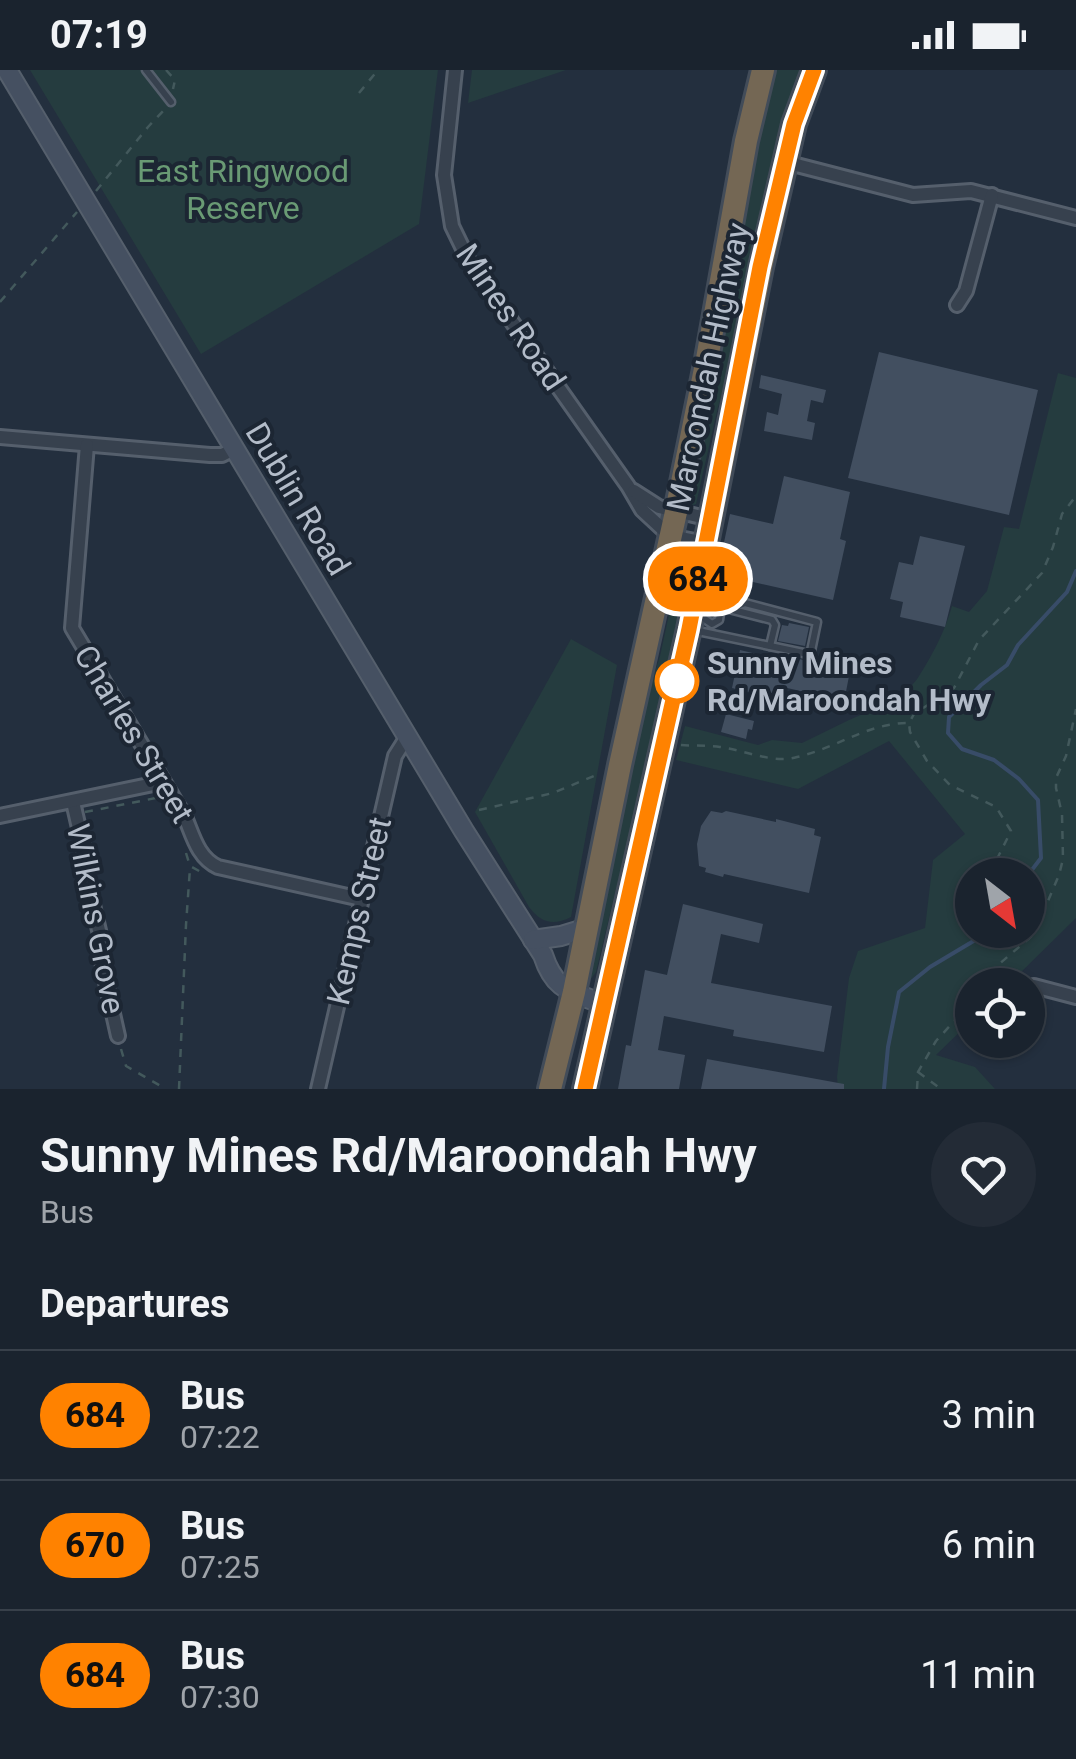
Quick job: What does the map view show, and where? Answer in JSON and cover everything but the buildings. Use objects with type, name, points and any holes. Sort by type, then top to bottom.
[{"type":"highway","name":"Maroondah Highway","points":[[550,1089],[576,988],[676,512],[763,70]]},
{"type":"highway","name":"Maroondah Highway","points":[[584,1089],[691,618],[760,267],[794,124],[814,70]]},
{"type":"main road","name":"Dublin Road","points":[[8,70],[496,884],[538,947],[576,988],[605,1005]]},
{"type":"main road","points":[[538,947],[587,928]]},
{"type":"street","name":"Mines Road","points":[[456,70],[444,176],[452,226],[469,262],[642,510],[670,536]]},
{"type":"street","points":[[785,162],[913,195],[970,191],[1076,218]]},
{"type":"street","points":[[957,304],[966,291],[992,196]]},
{"type":"street","points":[[0,437],[210,456],[234,449]]},
{"type":"street","name":"Charles Street","points":[[87,445],[72,628],[185,817],[199,850],[218,867],[361,899]]},
{"type":"street","name":"Mines Road","points":[[628,486],[653,504],[710,519]]},
{"type":"street","points":[[670,536],[705,543]]},
{"type":"street","name":"Kemps Street","points":[[318,1089],[394,756],[407,737]]},
{"type":"street","points":[[0,816],[74,808],[163,782]]},
{"type":"street","name":"Wilkins Grove","points":[[74,808],[118,1036]]},
{"type":"street","points":[[1045,989],[1076,997]]},
{"type":"lane","points":[[146,70],[172,102]]},
{"type":"lane","points":[[691,618],[770,646],[811,652],[817,622],[745,603],[731,609]]},
{"type":"lane","points":[[691,618],[712,624],[725,608],[772,620],[775,626],[770,646]]},
{"type":"path","points":[[0,302],[172,102],[175,80],[166,70]]},
{"type":"path","points":[[358,92],[378,70]]},
{"type":"path","points":[[997,858],[1011,830],[996,807],[950,784],[928,761],[910,732],[909,723],[914,714],[954,688],[979,640],[1042,573],[1054,548],[1062,514],[1076,496]]},
{"type":"path","points":[[1045,908],[1063,859],[1056,778],[1066,756],[1076,709]]},
{"type":"path","points":[[679,744],[709,745],[777,759],[797,758],[874,726],[909,723]]},
{"type":"path","points":[[479,810],[553,793],[601,773]]},
{"type":"path","points":[[74,808],[161,797]]},
{"type":"path","points":[[180,1089],[190,866],[185,842]]},
{"type":"path","points":[[190,866],[199,872]]},
{"type":"path","points":[[995,968],[1018,948]]},
{"type":"path","points":[[916,1089],[918,1072],[936,1041],[955,1020]]},
{"type":"path","points":[[118,1036],[126,1066],[166,1089]]},
{"type":"path","points":[[918,1072],[941,1089]]},
{"type":"green space","name":"East Ringwood Reserve","points":[[30,70],[438,70],[419,224],[201,354]]},
{"type":"green space","points":[[472,70],[566,70],[468,103]]},
{"type":"green space","points":[[773,70],[806,70],[696,504],[690,506],[687,504]]},
{"type":"green space","points":[[1058,373],[1076,378],[1076,918],[1025,968],[955,968],[955,1037],[936,1055],[975,1067],[995,1089],[838,1089],[849,978],[858,951],[925,928],[933,860],[965,834],[889,741],[798,789],[676,760],[685,726],[758,745],[772,740],[802,743],[905,696],[934,651],[952,606],[969,612],[987,591],[1004,527],[1019,529]]},
{"type":"green space","points":[[683,562],[687,586],[639,815],[596,972],[587,984],[639,724]]},
{"type":"green space","points":[[571,639],[617,665],[571,917],[553,922],[538,917],[529,907],[475,812]]},
{"type":"waterway","points":[[1041,858],[1038,800],[994,760],[962,749],[948,733],[949,717],[1007,665],[1018,645],[1067,592],[1076,571]]},
{"type":"waterway","points":[[884,1089],[899,992],[962,948]]},
{"type":"bus line","name":"684","points":[[585,1089],[689,629],[760,267],[794,124],[814,70]]},
{"type":"place","name":"Sunny Mines Rd/Maroondah Hwy","points":[[677,681]]}]
